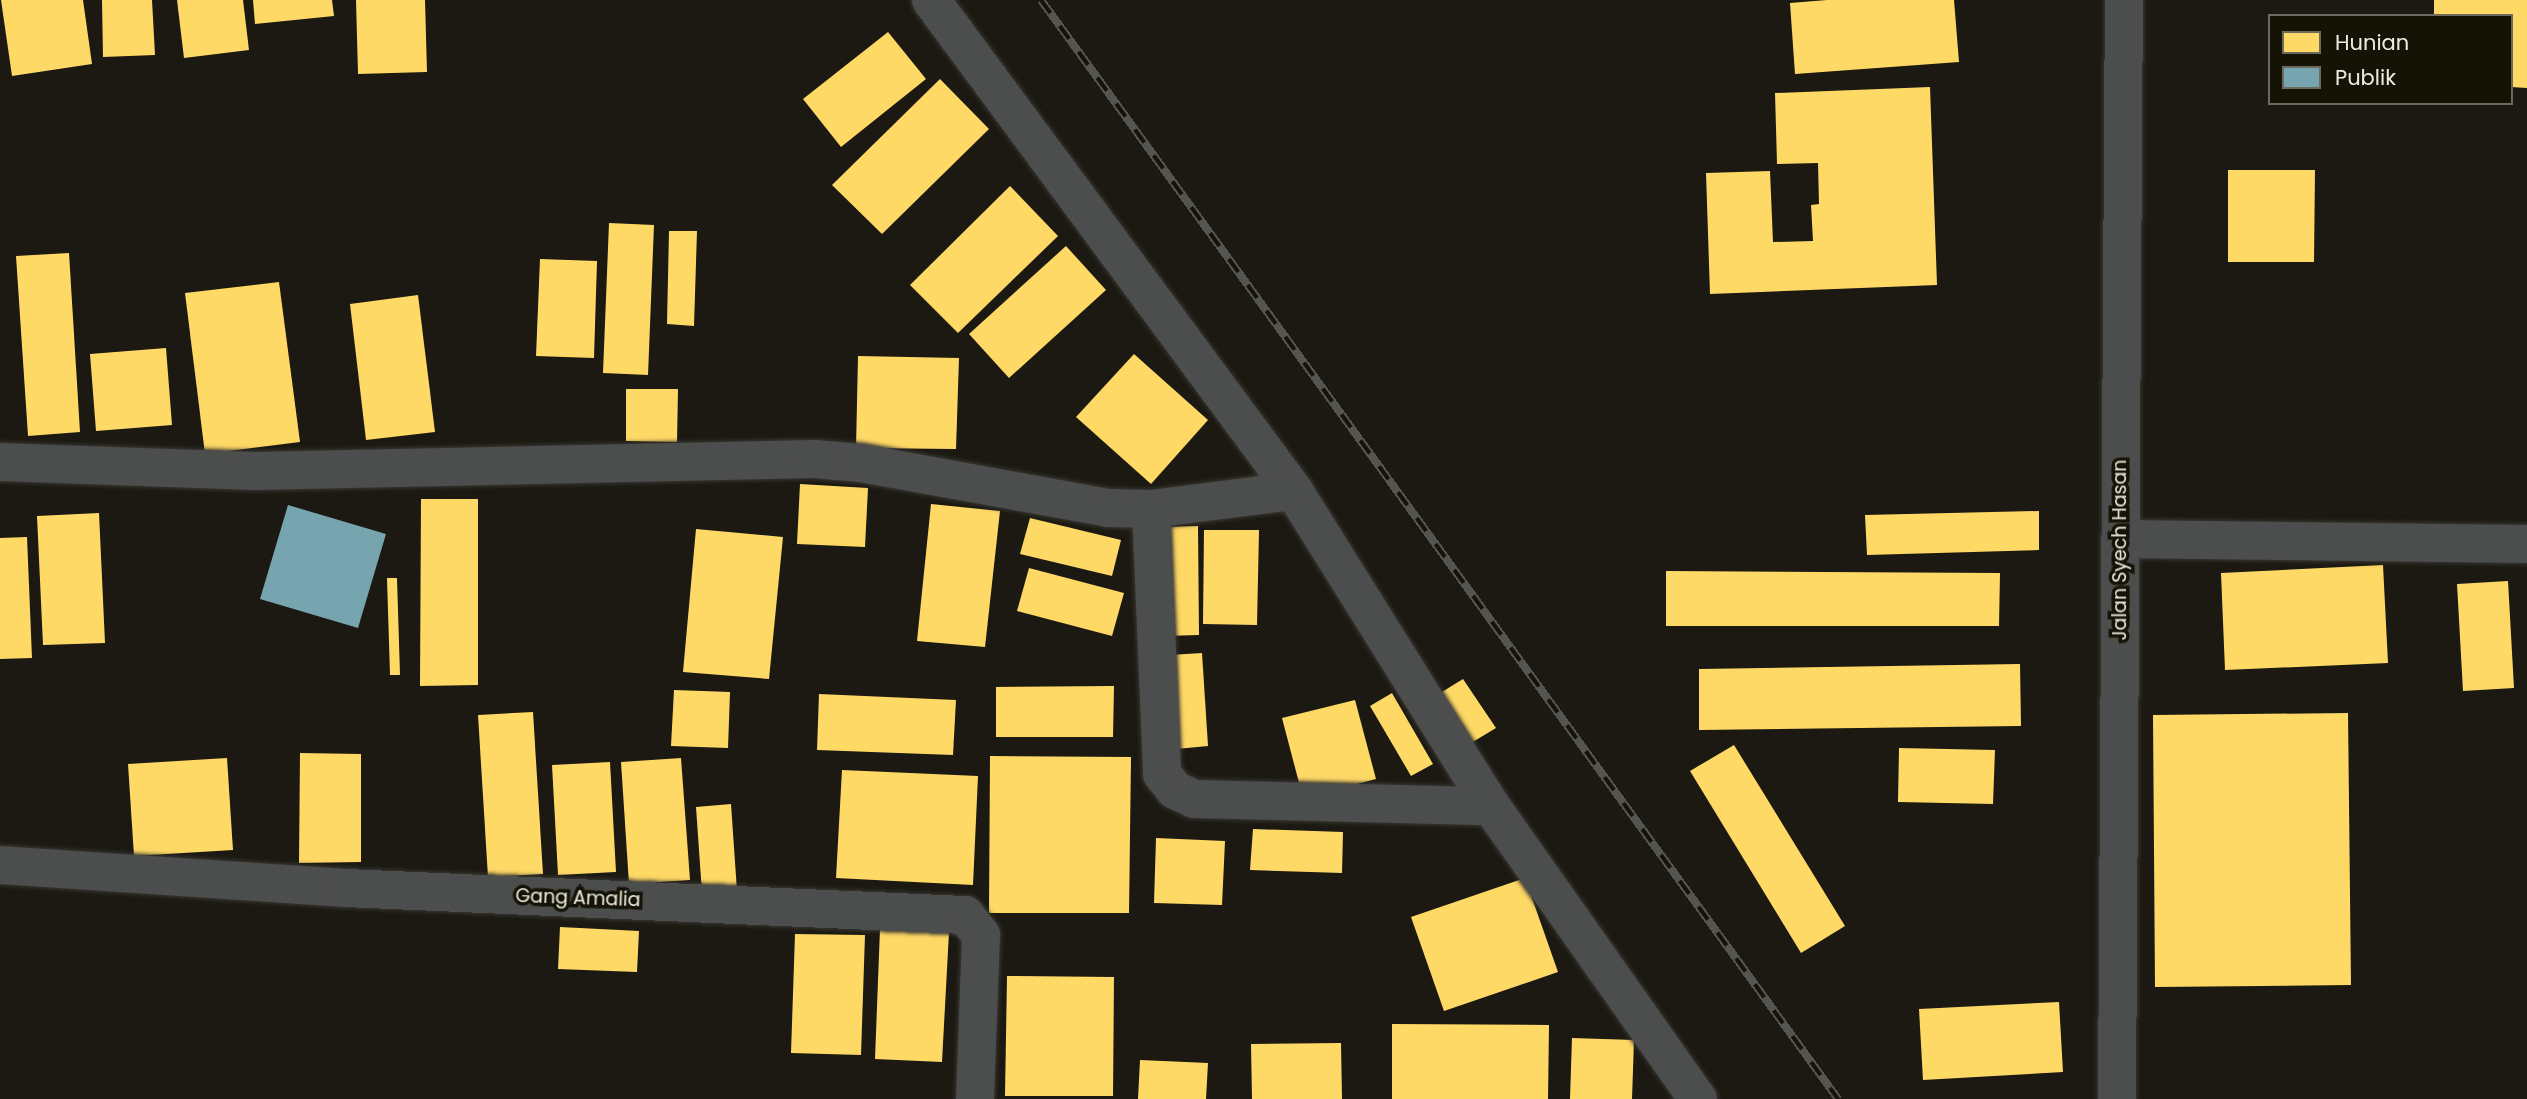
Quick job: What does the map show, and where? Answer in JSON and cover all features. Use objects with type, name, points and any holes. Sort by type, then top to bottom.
[{"type":"street","points":[[931,0],[1294,491],[1491,806],[1698,1099]]},
{"type":"street","name":"Jalan Syech Hasan","points":[[2117,1099],[2124,0]]},
{"type":"street","points":[[0,462],[255,471],[814,459],[861,463],[1108,508],[1151,509],[1294,491]]},
{"type":"street","points":[[1151,509],[1162,774],[1175,790],[1194,799],[1491,806]]},
{"type":"street","points":[[2120,540],[2527,544]]},
{"type":"street","name":"Gang Amalia","points":[[0,865],[346,888],[965,915],[981,935],[975,1099]]},
{"type":"building: Hunian","points":[[1,0],[83,0],[92,64],[12,76]]},
{"type":"building: Hunian","points":[[102,0],[152,0],[155,55],[103,57]]},
{"type":"building: Hunian","points":[[177,0],[243,0],[249,50],[184,58]]},
{"type":"building: Hunian","points":[[253,0],[332,0],[334,16],[255,24]]},
{"type":"building: Hunian","points":[[356,0],[425,0],[427,72],[358,74]]},
{"type":"building: Hunian","points":[[1827,0],[1954,0],[1959,62],[1795,74],[1790,3]]},
{"type":"building: Hunian","points":[[2434,0],[2527,0],[2527,88],[2513,87],[2513,14],[2434,14]]},
{"type":"building: Hunian","points":[[888,32],[926,79],[841,147],[803,99]]},
{"type":"building: Hunian","points":[[940,79],[989,129],[882,234],[832,185]]},
{"type":"building: Hunian","points":[[1930,87],[1937,285],[1710,294],[1706,173],[1770,171],[1773,242],[1813,241],[1811,205],[1819,204],[1818,163],[1777,164],[1775,93]]},
{"type":"building: Hunian","points":[[2228,170],[2315,170],[2314,262],[2228,262]]},
{"type":"building: Hunian","points":[[1010,186],[1058,236],[958,333],[910,285]]},
{"type":"building: Hunian","points":[[609,223],[654,225],[648,375],[603,373]]},
{"type":"building: Hunian","points":[[669,231],[697,231],[694,326],[667,324]]},
{"type":"building: Hunian","points":[[1066,246],[1106,290],[1009,378],[969,334]]},
{"type":"building: Hunian","points":[[69,253],[80,432],[28,436],[16,256]]},
{"type":"building: Hunian","points":[[540,259],[597,261],[594,358],[536,356]]},
{"type":"building: Hunian","points":[[279,282],[300,442],[205,454],[185,293]]},
{"type":"building: Hunian","points":[[418,295],[435,432],[366,440],[350,304]]},
{"type":"building: Hunian","points":[[166,348],[172,425],[96,431],[90,354]]},
{"type":"building: Hunian","points":[[1134,354],[1208,420],[1151,484],[1076,417]]},
{"type":"building: Hunian","points":[[858,356],[959,358],[956,449],[856,448]]},
{"type":"building: Hunian","points":[[626,389],[678,389],[677,442],[626,441]]},
{"type":"building: Hunian","points":[[800,484],[868,488],[865,547],[797,544]]},
{"type":"building: Hunian","points":[[421,499],[478,499],[478,685],[420,686]]},
{"type":"building: Hunian","points":[[931,504],[1000,511],[985,647],[917,641]]},
{"type":"building: Hunian","points":[[2039,511],[2039,550],[1867,555],[1865,515]]},
{"type":"building: Hunian","points":[[99,513],[105,643],[43,645],[37,516]]},
{"type":"building: Hunian","points":[[1030,518],[1121,540],[1112,576],[1020,554]]},
{"type":"building: Hunian","points":[[1198,526],[1199,635],[1165,636],[1164,527]]},
{"type":"building: Hunian","points":[[696,529],[783,537],[769,679],[683,672]]},
{"type":"building: Hunian","points":[[1204,530],[1259,530],[1257,625],[1203,624]]},
{"type":"building: Hunian","points":[[27,537],[32,658],[0,659],[0,538]]},
{"type":"building: Hunian","points":[[2383,565],[2388,663],[2225,670],[2221,573]]},
{"type":"building: Hunian","points":[[1029,568],[1124,593],[1112,636],[1017,611]]},
{"type":"building: Hunian","points":[[1666,571],[2000,573],[1999,626],[1666,626]]},
{"type":"building: Hunian","points":[[387,578],[397,578],[400,675],[390,675]]},
{"type":"building: Hunian","points":[[2508,581],[2514,688],[2463,691],[2457,584]]},
{"type":"building: Hunian","points":[[1202,653],[1208,746],[1176,749],[1170,655]]},
{"type":"building: Hunian","points":[[2020,664],[2021,726],[1699,730],[1699,669]]},
{"type":"building: Hunian","points":[[1463,679],[1496,728],[1461,749],[1429,700]]},
{"type":"building: Hunian","points":[[1114,686],[1113,737],[996,737],[996,687]]},
{"type":"building: Hunian","points":[[674,690],[730,692],[728,748],[671,746]]},
{"type":"building: Hunian","points":[[1392,693],[1433,764],[1411,776],[1370,706]]},
{"type":"building: Hunian","points":[[819,694],[956,700],[953,755],[817,750]]},
{"type":"building: Hunian","points":[[1355,700],[1376,779],[1303,798],[1282,718]]},
{"type":"building: Hunian","points":[[533,712],[543,874],[488,877],[478,715]]},
{"type":"building: Hunian","points":[[2348,713],[2351,985],[2155,987],[2153,715]]},
{"type":"building: Hunian","points":[[1734,745],[1845,926],[1801,953],[1690,771]]},
{"type":"building: Hunian","points":[[1899,748],[1995,750],[1993,804],[1898,802]]},
{"type":"building: Hunian","points":[[300,753],[361,754],[361,862],[299,863]]},
{"type":"building: Hunian","points":[[990,756],[1131,757],[1129,913],[989,913]]},
{"type":"building: Hunian","points":[[227,758],[233,850],[134,856],[128,764]]},
{"type":"building: Hunian","points":[[681,758],[690,880],[629,884],[621,762]]},
{"type":"building: Hunian","points":[[610,762],[616,872],[558,875],[552,765]]},
{"type":"building: Hunian","points":[[842,770],[978,776],[973,885],[836,878]]},
{"type":"building: Hunian","points":[[731,804],[737,891],[702,893],[696,807]]},
{"type":"building: Hunian","points":[[1253,829],[1343,832],[1342,873],[1250,870]]},
{"type":"building: Hunian","points":[[1156,838],[1225,841],[1222,905],[1154,903]]},
{"type":"building: Hunian","points":[[1525,878],[1558,972],[1444,1011],[1411,917]]},
{"type":"building: Hunian","points":[[560,927],[639,931],[637,972],[558,969]]},
{"type":"building: Hunian","points":[[880,929],[949,932],[942,1062],[875,1059]]},
{"type":"building: Hunian","points":[[795,934],[865,935],[861,1055],[791,1053]]},
{"type":"building: Hunian","points":[[1007,976],[1114,977],[1113,1096],[1005,1096]]},
{"type":"building: Hunian","points":[[2059,1002],[2063,1072],[1923,1080],[1919,1009]]},
{"type":"building: Hunian","points":[[1392,1024],[1549,1025],[1548,1099],[1392,1099]]},
{"type":"building: Hunian","points":[[1572,1038],[1634,1040],[1632,1099],[1570,1099]]},
{"type":"building: Hunian","points":[[1341,1043],[1342,1099],[1252,1099],[1251,1044]]},
{"type":"building: Hunian","points":[[1140,1060],[1208,1063],[1206,1099],[1138,1099]]},
{"type":"building: Publik","points":[[288,505],[386,534],[358,628],[260,599]]},
{"type":"railway","points":[[1041,0],[1838,1099]]}]
